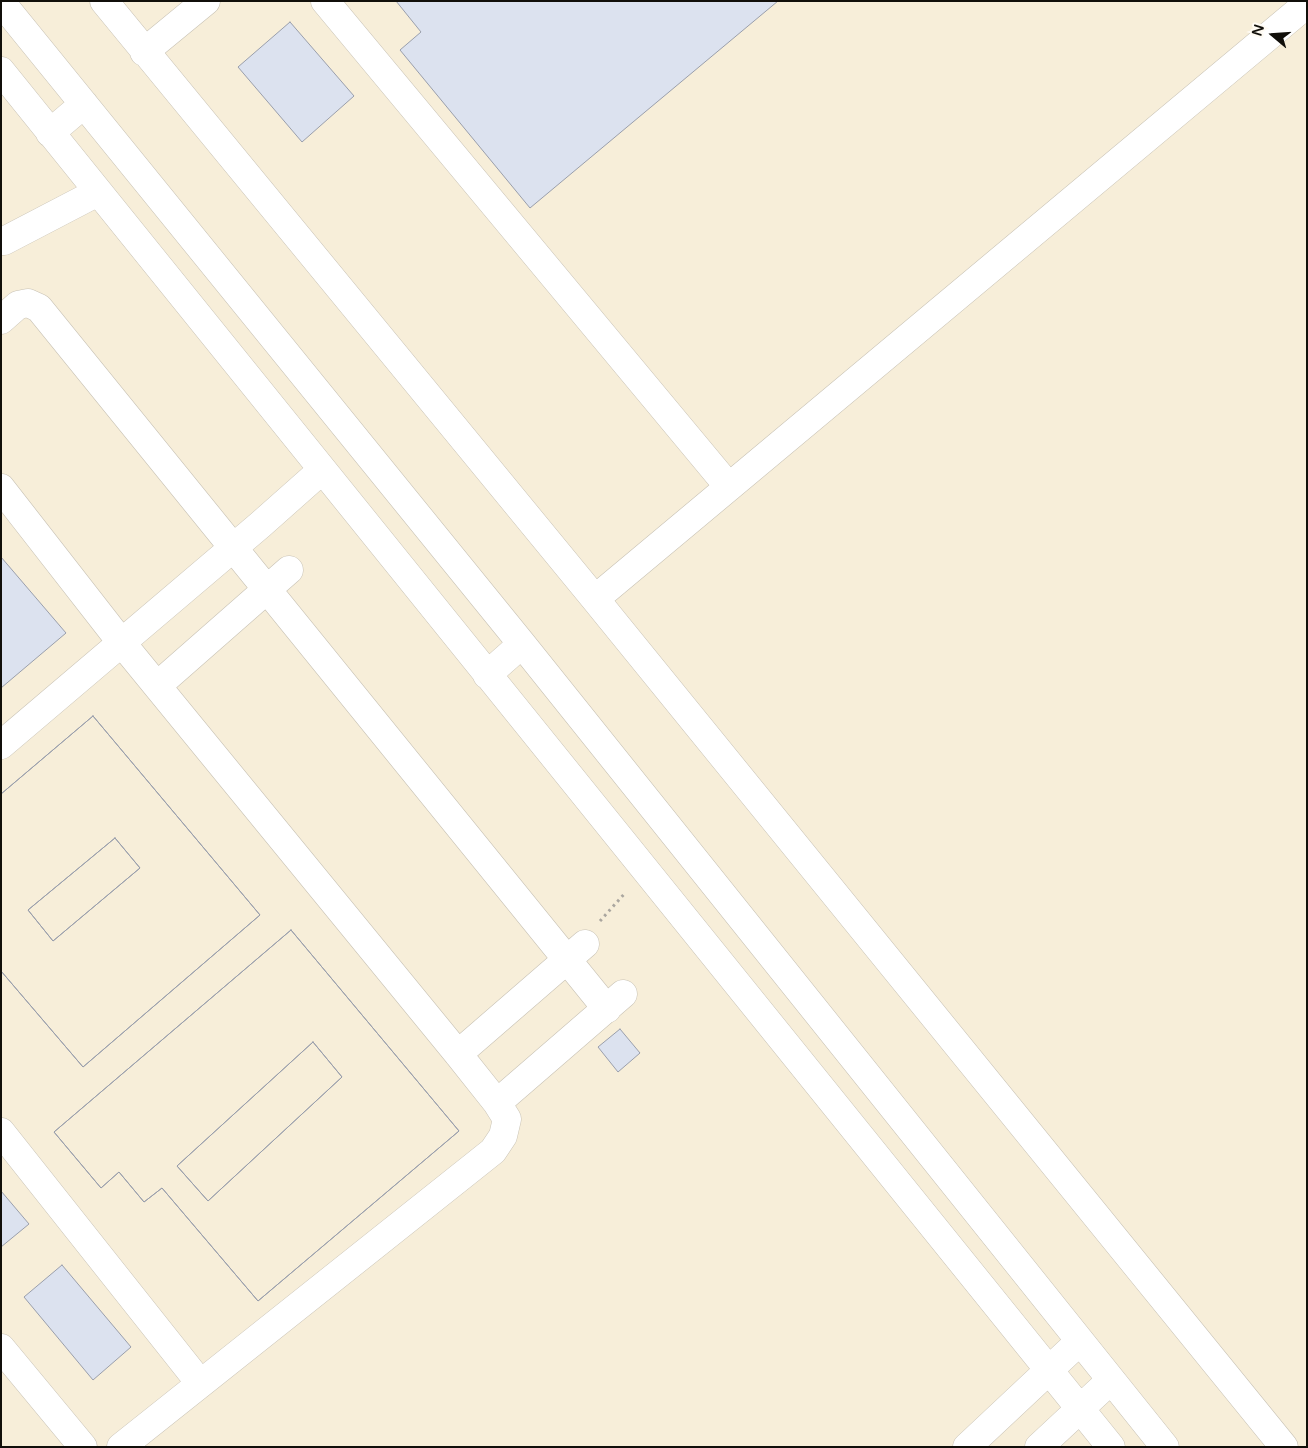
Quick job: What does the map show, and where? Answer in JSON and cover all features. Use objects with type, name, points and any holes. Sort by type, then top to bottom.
[{"type":"street","points":[[104,1],[595,599],[1284,1447]]},
{"type":"street","points":[[144,52],[206,1]]},
{"type":"street","points":[[1,2],[522,644],[1165,1447]]},
{"type":"street","points":[[326,2],[729,487]]},
{"type":"street","points":[[595,599],[1307,4]]},
{"type":"street","points":[[1,71],[1110,1447]]},
{"type":"street","points":[[50,133],[84,104]]},
{"type":"street","points":[[2,241],[98,192]]},
{"type":"street","points":[[1,320],[18,305],[28,303],[39,308],[268,588],[615,1001],[497,1103]]},
{"type":"street","points":[[1,745],[235,547],[322,470]]},
{"type":"street","points":[[2,491],[121,642],[458,1054],[497,1103],[507,1119],[503,1136],[493,1151],[121,1447]]},
{"type":"street","points":[[158,685],[289,570]]},
{"type":"street","points":[[487,675],[522,644]]},
{"type":"street","points":[[458,1054],[576,953]]},
{"type":"street","points":[[1,1132],[200,1383]]},
{"type":"street","points":[[967,1447],[1080,1342]]},
{"type":"street","points":[[1,1348],[83,1447]]},
{"type":"street","points":[[1039,1447],[1111,1380]]},
{"type":"path","points":[[576,953],[610,907],[647,873]]},
{"type":"shaded area","points":[[1,1],[1307,1],[1307,1447],[1,1447]]},
{"type":"building","points":[[396,1],[778,1],[530,208],[400,50],[421,32]]},
{"type":"building","points":[[290,22],[354,96],[302,142],[238,67]]},
{"type":"building","points":[[1,557],[66,633],[1,688]]},
{"type":"building","points":[[93,716],[260,915],[83,1067],[1,971],[1,794]],"holes":[[[115,838],[140,868],[53,941],[28,910]]]},
{"type":"building","points":[[93,716],[260,915],[83,1067],[1,971],[1,794]]},
{"type":"building","points":[[115,838],[140,868],[53,941],[28,910]]},
{"type":"building","points":[[291,930],[459,1131],[258,1301],[162,1188],[144,1202],[119,1172],[101,1188],[54,1132]],"holes":[[[313,1042],[342,1077],[208,1201],[177,1166]]]},
{"type":"building","points":[[291,930],[459,1131],[258,1301],[162,1188],[144,1202],[119,1172],[101,1188],[54,1132]]},
{"type":"building","points":[[620,1029],[640,1053],[618,1072],[598,1047]]},
{"type":"building","points":[[313,1042],[342,1077],[208,1201],[177,1166]]},
{"type":"building","points":[[1,1191],[29,1224],[1,1247]]},
{"type":"building","points":[[62,1265],[131,1347],[93,1380],[24,1297]]}]
